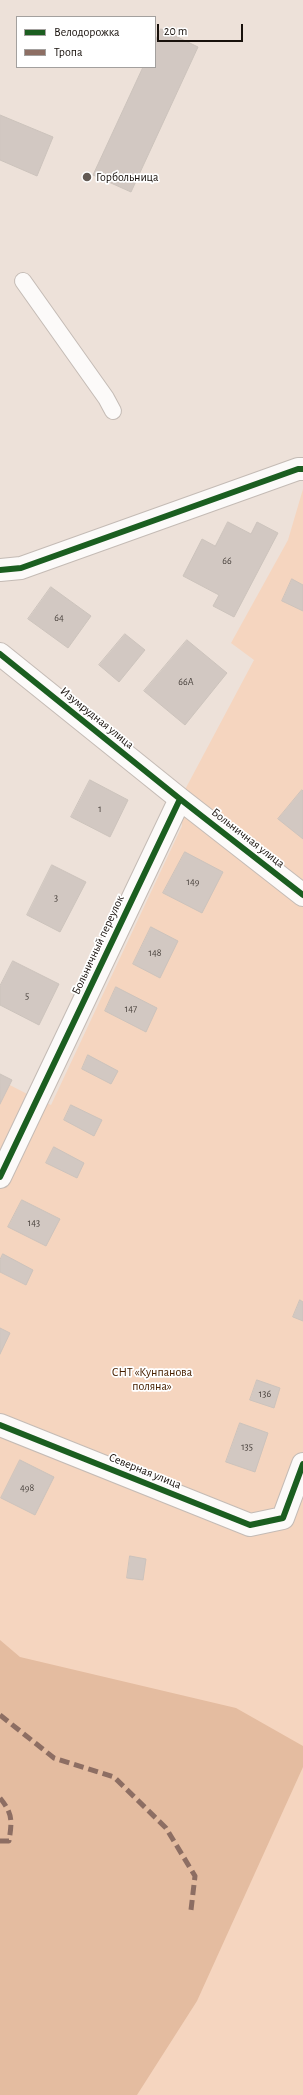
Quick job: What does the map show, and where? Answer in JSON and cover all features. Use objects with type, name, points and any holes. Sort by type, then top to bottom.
[{"type":"street","points":[[0,570],[21,568],[162,512],[298,469],[303,469]]},
{"type":"street","name":"Изумрудная улица","points":[[0,654],[180,799]]},
{"type":"street","name":"Больничная улица","points":[[180,799],[303,895]]},
{"type":"street","name":"Больничный переулок","points":[[0,1177],[180,799]]},
{"type":"street","name":"Северная улица","points":[[0,1425],[250,1525],[283,1518],[303,1464]]},
{"type":"lane","points":[[22,282],[106,398],[112,411]]},
{"type":"green space","name":"СНТ «Кунпанова поляна»","points":[[303,489],[303,2095],[76,2095],[0,1652],[0,1080],[51,1105],[182,826],[180,799],[254,660],[231,643],[288,540]]},
{"type":"shaded area","points":[[0,1640],[20,1657],[236,1708],[303,1746],[303,1767],[197,2001],[137,2095],[0,2095]]},
{"type":"building","points":[[161,29],[198,47],[131,192],[93,175],[143,68],[156,68],[156,40]]},
{"type":"building","points":[[0,115],[53,137],[37,176],[0,160]]},
{"type":"building","points":[[228,522],[251,534],[257,522],[278,533],[234,617],[213,606],[219,595],[183,576],[202,539],[215,546]]},
{"type":"building","points":[[292,579],[303,585],[303,611],[282,601]]},
{"type":"building","points":[[51,587],[91,616],[68,648],[28,619]]},
{"type":"building","points":[[125,634],[145,650],[119,682],[99,665]]},
{"type":"building","points":[[187,640],[227,673],[185,725],[144,691]]},
{"type":"building","points":[[90,780],[128,800],[110,837],[71,817]]},
{"type":"building","points":[[302,790],[303,791],[303,839],[278,819]]},
{"type":"building","points":[[185,852],[223,872],[202,913],[163,893]]},
{"type":"building","points":[[52,865],[86,882],[60,932],[27,915]]},
{"type":"building","points":[[151,927],[178,941],[160,978],[133,964]]},
{"type":"building","points":[[13,961],[59,984],[39,1025],[0,1005],[0,986]]},
{"type":"building","points":[[116,987],[157,1008],[146,1032],[105,1011]]},
{"type":"building","points":[[88,1055],[118,1071],[111,1084],[82,1069]]},
{"type":"building","points":[[0,1074],[12,1080],[0,1104]]},
{"type":"building","points":[[71,1105],[102,1120],[94,1136],[64,1120]]},
{"type":"building","points":[[54,1147],[84,1163],[77,1178],[46,1163]]},
{"type":"building","points":[[22,1200],[60,1219],[46,1246],[8,1227]]},
{"type":"building","points":[[3,1254],[33,1270],[26,1285],[0,1272],[0,1260]]},
{"type":"building","points":[[300,1300],[303,1302],[303,1321],[293,1317]]},
{"type":"building","points":[[0,1328],[10,1333],[0,1354]]},
{"type":"building","points":[[257,1380],[280,1388],[274,1408],[250,1400]]},
{"type":"building","points":[[240,1423],[268,1433],[255,1472],[226,1462]]},
{"type":"building","points":[[20,1460],[54,1477],[35,1515],[1,1498]]},
{"type":"building","points":[[130,1556],[146,1559],[143,1580],[127,1578]]},
{"type":"marked path","points":[[0,1715],[54,1758],[114,1777],[166,1828],[195,1876],[191,1910]]},
{"type":"marked path","points":[[0,1798],[9,1813],[11,1823],[9,1841],[0,1841]]},
{"type":"cycle path","points":[[0,570],[21,568],[298,469],[303,469]]},
{"type":"cycle path","points":[[0,654],[180,799],[303,895]]},
{"type":"cycle path","points":[[0,1177],[180,799]]},
{"type":"cycle path","points":[[0,1425],[250,1525],[283,1518],[303,1464]]},
{"type":"place","name":"Горбольница","points":[[87,177]]}]
